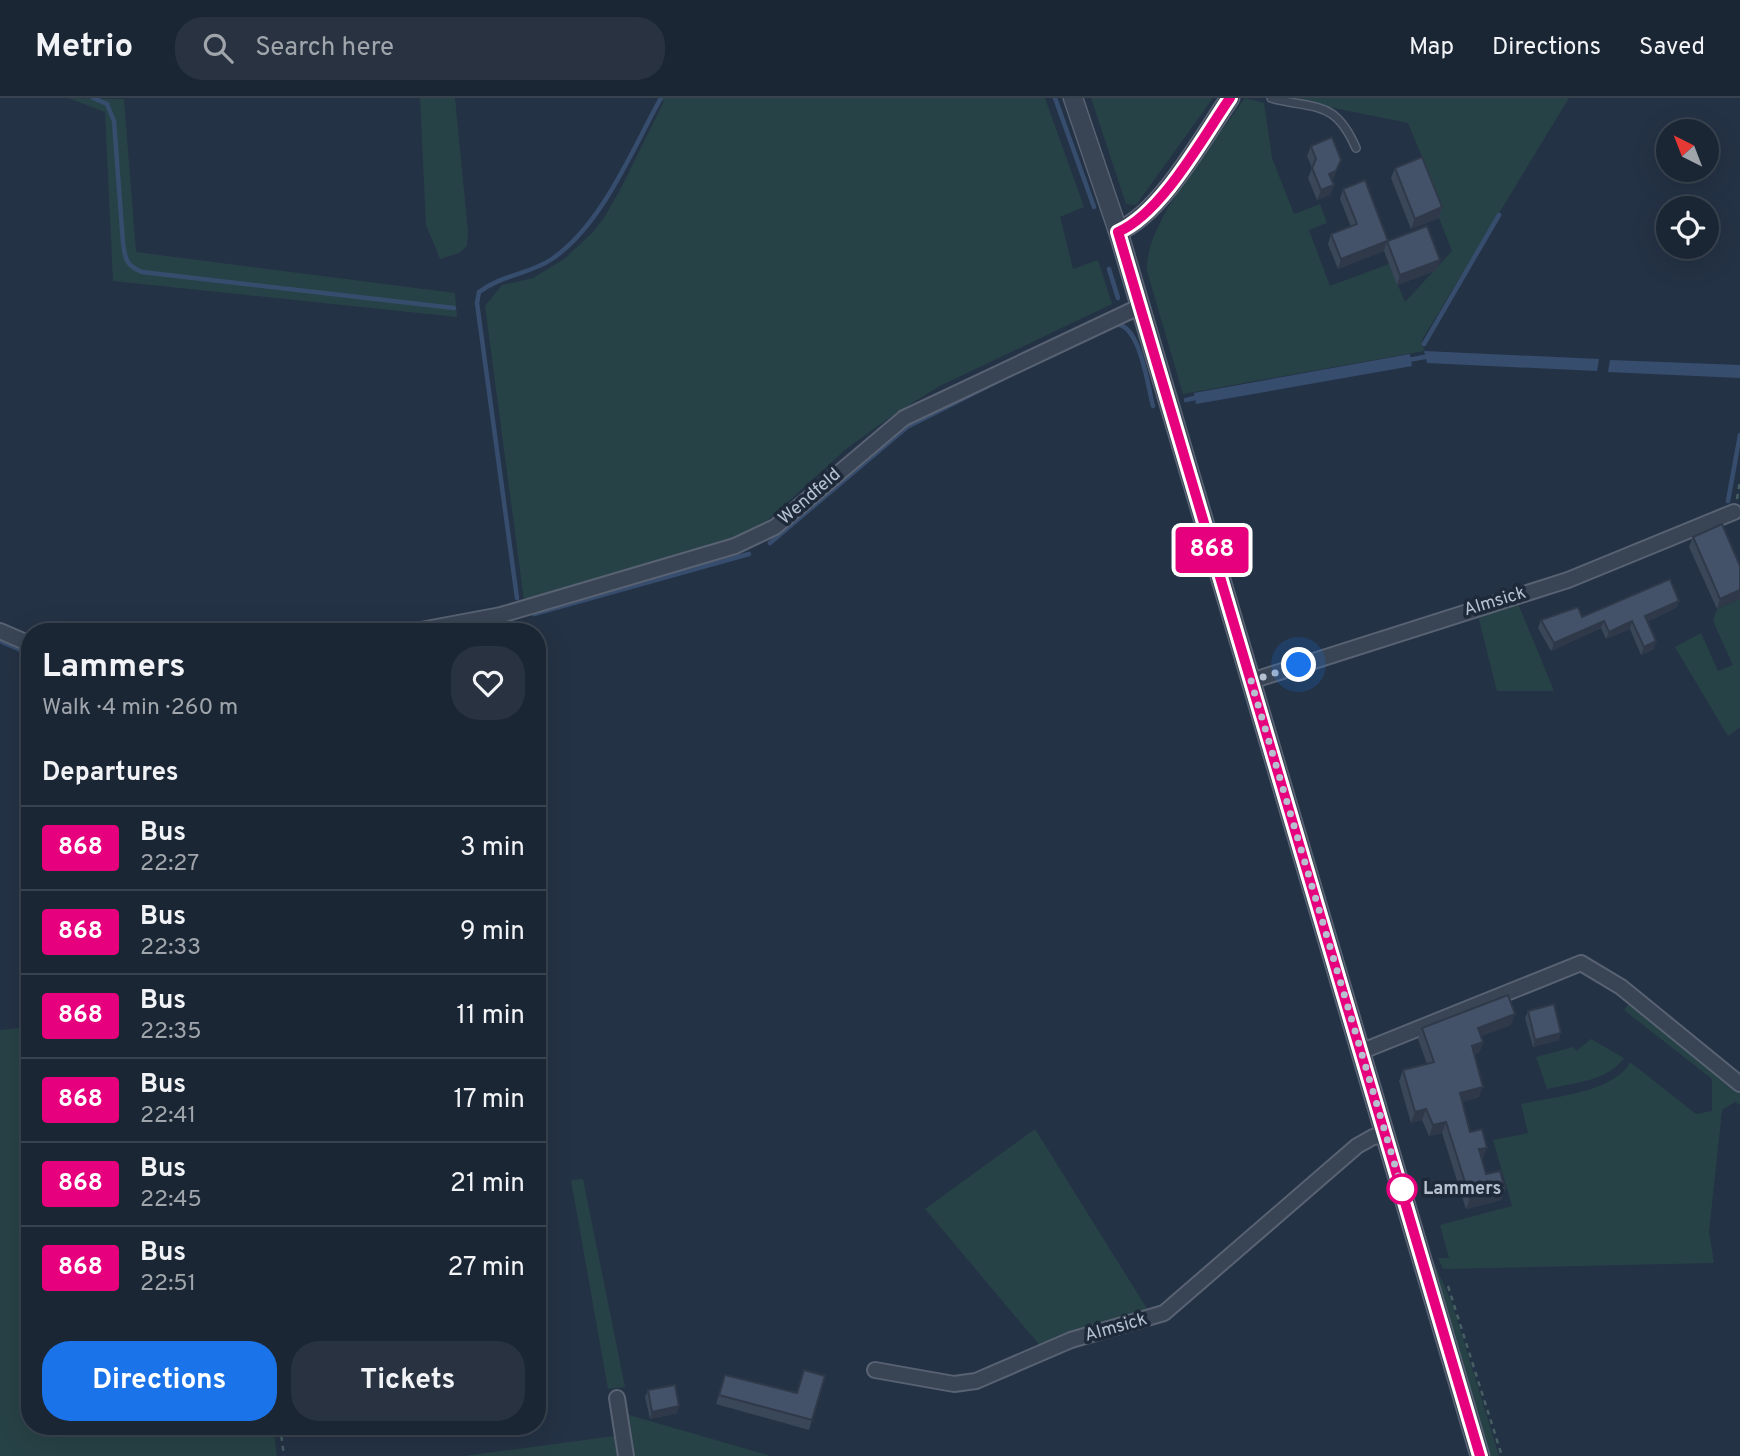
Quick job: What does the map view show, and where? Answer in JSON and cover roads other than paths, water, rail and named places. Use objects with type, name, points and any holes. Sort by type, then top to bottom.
[{"type":"street","points":[[1073,98],[1141,306],[1480,1456]]},
{"type":"street","points":[[1118,232],[1131,226],[1153,208],[1230,98]]},
{"type":"street","name":"Wendfeld","points":[[458,623],[501,615],[735,547],[775,527],[904,418],[1141,306]]},
{"type":"street","name":"Almsick","points":[[1251,681],[1579,576],[1734,512]]},
{"type":"street","points":[[0,631],[21,640]]},
{"type":"street","points":[[1360,1052],[1581,963],[1621,987],[1740,1084]]},
{"type":"street","name":"Almsick","points":[[875,1370],[954,1384],[976,1381],[1071,1340],[1164,1313],[1357,1146],[1373,1137],[1386,1135]]},
{"type":"street","points":[[617,1398],[626,1456]]},
{"type":"lane","points":[[1271,98],[1332,111],[1346,125],[1356,148]]},
{"type":"water","points":[[1424,351],[1599,359],[1597,371],[1427,363]]},
{"type":"water","points":[[1410,354],[1412,366],[1196,404],[1194,393]]},
{"type":"water","points":[[1610,360],[1740,365],[1740,378],[1608,372]]},
{"type":"waterway","points":[[93,98],[107,104],[114,121],[124,248],[127,261],[137,270],[454,308]]},
{"type":"waterway","points":[[517,598],[477,303],[479,292],[552,259],[586,227],[614,185],[661,98]]},
{"type":"waterway","points":[[1055,98],[1094,207]]},
{"type":"waterway","points":[[1424,344],[1499,215]]},
{"type":"waterway","points":[[1109,269],[1118,298]]},
{"type":"waterway","points":[[1114,325],[1123,326],[1136,343],[1153,406]]},
{"type":"waterway","points":[[1408,360],[1430,356]]},
{"type":"waterway","points":[[770,543],[907,427],[1002,379]]},
{"type":"waterway","points":[[1186,400],[1199,397]]},
{"type":"waterway","points":[[1728,501],[1740,435]]},
{"type":"waterway","points":[[534,614],[749,554]]},
{"type":"waterway","points":[[0,641],[21,650]]},
{"type":"place","name":"Lammers","points":[[1402,1189]]}]
